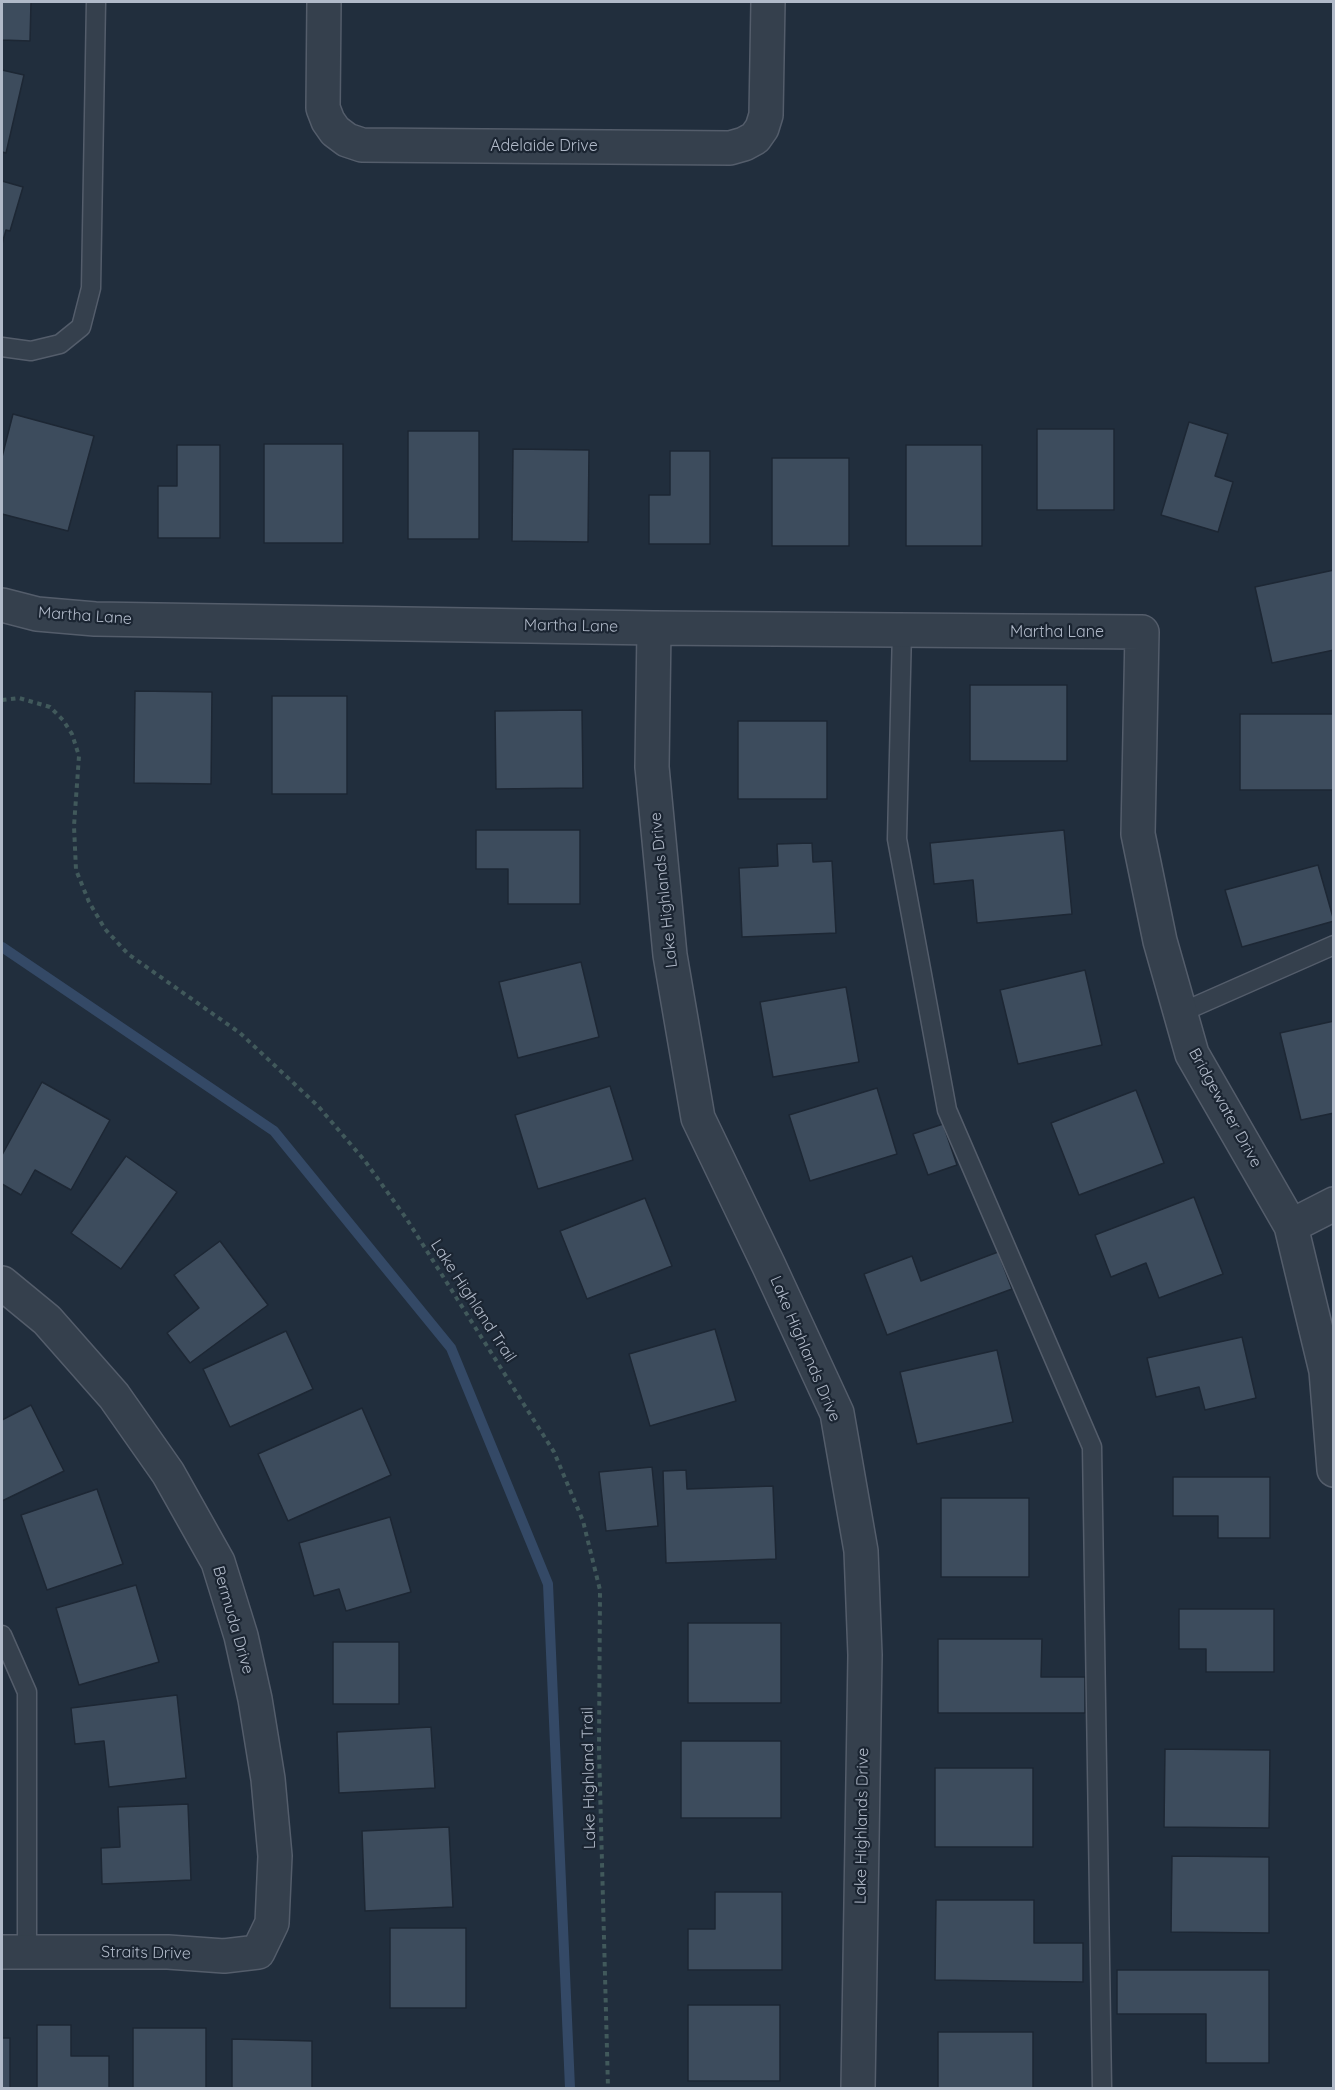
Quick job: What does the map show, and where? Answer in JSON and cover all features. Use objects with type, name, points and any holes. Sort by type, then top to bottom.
[{"type":"street","name":"Adelaide Drive","points":[[324,2],[323,108],[335,131],[346,140],[362,145],[730,148],[755,138],[762,128],[766,115],[768,2]]},
{"type":"street","name":"Martha Lane","points":[[2,605],[37,614],[95,619],[654,628],[1142,632]]},
{"type":"street","name":"Lake Highlands Drive","points":[[654,628],[651,767],[670,955],[698,1118],[770,1266],[837,1413],[861,1551],[865,1655],[858,2088]]},
{"type":"street","name":"Bridgewater Drive","points":[[1142,632],[1138,834],[1160,941],[1192,1054],[1291,1226],[1326,1371],[1334,1470]]},
{"type":"street","points":[[1291,1226],[1334,1204]]},
{"type":"street","name":"Bermuda Drive","points":[[2,1283],[47,1320],[114,1395],[168,1473],[218,1562],[242,1636],[268,1779],[275,1856],[272,1923]]},
{"type":"street","name":"Straits Drive","points":[[14,1952],[168,1952],[224,1956],[258,1952],[272,1923]]},
{"type":"lane","points":[[2,346],[31,351],[60,344],[81,327],[91,288],[96,2]]},
{"type":"lane","points":[[902,630],[897,839],[946,1110],[1092,1447],[1102,2088]]},
{"type":"lane","points":[[1180,1013],[1334,945]]},
{"type":"lane","points":[[2,1635],[27,1692],[26,1850],[14,1952]]},
{"type":"path","name":"Lake Highland Trail","points":[[2,700],[19,698],[50,707],[63,720],[72,734],[80,756],[74,826],[76,870],[89,902],[105,928],[128,954],[240,1034],[318,1106],[365,1161],[406,1218],[554,1452],[583,1521],[600,1590],[599,1750],[608,2088]]},
{"type":"building","points":[[2,2],[31,2],[30,41],[2,40]]},
{"type":"building","points":[[2,70],[24,75],[6,153],[2,152]]},
{"type":"building","points":[[2,181],[23,187],[10,231],[6,230],[2,244]]},
{"type":"building","points":[[13,414],[94,436],[68,531],[2,514],[2,457]]},
{"type":"building","points":[[1189,422],[1228,434],[1215,476],[1233,482],[1218,532],[1161,515]]},
{"type":"building","points":[[1037,429],[1114,429],[1114,510],[1037,510]]},
{"type":"building","points":[[408,431],[479,431],[479,539],[408,539]]},
{"type":"building","points":[[264,444],[343,444],[343,543],[264,543]]},
{"type":"building","points":[[177,445],[220,445],[220,538],[158,538],[158,486],[177,486]]},
{"type":"building","points":[[906,445],[982,445],[982,546],[906,546]]},
{"type":"building","points":[[513,449],[589,450],[588,542],[512,541]]},
{"type":"building","points":[[670,451],[710,451],[710,544],[649,544],[649,495],[670,495]]},
{"type":"building","points":[[772,458],[849,458],[849,546],[772,546]]},
{"type":"building","points":[[1334,570],[1334,650],[1272,663],[1255,587]]},
{"type":"building","points":[[970,685],[1067,685],[1067,761],[970,761]]},
{"type":"building","points":[[135,691],[212,692],[211,784],[134,783]]},
{"type":"building","points":[[272,696],[347,696],[347,794],[272,794]]},
{"type":"building","points":[[582,710],[583,788],[496,789],[495,711]]},
{"type":"building","points":[[1240,714],[1334,714],[1334,790],[1240,790]]},
{"type":"building","points":[[738,721],[827,721],[827,799],[738,799]]},
{"type":"building","points":[[476,830],[580,830],[580,904],[508,904],[508,869],[476,869]]},
{"type":"building","points":[[1064,830],[1072,914],[977,923],[973,880],[934,884],[930,843]]},
{"type":"building","points":[[812,843],[813,862],[832,861],[836,933],[742,937],[739,868],[778,866],[777,844]]},
{"type":"building","points":[[1318,865],[1334,921],[1242,947],[1225,890]]},
{"type":"building","points":[[581,962],[599,1037],[518,1058],[499,982]]},
{"type":"building","points":[[1085,970],[1102,1045],[1018,1064],[1000,990]]},
{"type":"building","points":[[846,987],[859,1062],[773,1077],[760,1002]]},
{"type":"building","points":[[1334,1021],[1334,1113],[1301,1120],[1280,1033]]},
{"type":"building","points":[[42,1082],[110,1120],[71,1190],[35,1170],[21,1195],[2,1184],[2,1155]]},
{"type":"building","points":[[610,1086],[633,1160],[538,1189],[515,1115]]},
{"type":"building","points":[[877,1088],[897,1154],[810,1181],[789,1115]]},
{"type":"building","points":[[1136,1090],[1164,1163],[1079,1195],[1051,1123]]},
{"type":"building","points":[[943,1124],[957,1165],[928,1175],[913,1134]]},
{"type":"building","points":[[126,1156],[177,1192],[121,1269],[71,1233]]},
{"type":"building","points":[[1194,1197],[1223,1274],[1159,1298],[1146,1263],[1111,1277],[1095,1235]]},
{"type":"building","points":[[645,1198],[672,1266],[587,1299],[560,1231]]},
{"type":"building","points":[[220,1241],[268,1305],[190,1363],[167,1333],[199,1308],[174,1275]]},
{"type":"building","points":[[998,1252],[1012,1289],[887,1335],[864,1274],[912,1256],[921,1281]]},
{"type":"building","points":[[715,1329],[736,1401],[650,1426],[629,1354]]},
{"type":"building","points":[[286,1331],[313,1389],[230,1427],[203,1369]]},
{"type":"building","points":[[1242,1337],[1256,1398],[1205,1410],[1199,1387],[1156,1397],[1147,1358]]},
{"type":"building","points":[[997,1350],[1013,1422],[917,1444],[900,1372]]},
{"type":"building","points":[[31,1405],[64,1471],[2,1501],[2,1420]]},
{"type":"building","points":[[362,1408],[391,1475],[288,1521],[258,1454]]},
{"type":"building","points":[[652,1467],[658,1526],[606,1531],[599,1472]]},
{"type":"building","points":[[686,1470],[687,1489],[773,1486],[776,1559],[666,1563],[663,1471]]},
{"type":"building","points":[[1173,1477],[1270,1477],[1270,1538],[1218,1538],[1218,1516],[1173,1516]]},
{"type":"building","points":[[97,1489],[123,1564],[47,1590],[21,1515]]},
{"type":"building","points":[[941,1498],[1029,1498],[1029,1577],[941,1577]]},
{"type":"building","points":[[390,1517],[411,1592],[346,1611],[339,1589],[314,1596],[299,1543]]},
{"type":"building","points":[[136,1585],[159,1662],[79,1685],[56,1608]]},
{"type":"building","points":[[1179,1609],[1274,1609],[1274,1672],[1206,1672],[1206,1649],[1179,1649]]},
{"type":"building","points":[[688,1623],[781,1623],[781,1703],[688,1703]]},
{"type":"building","points":[[938,1639],[1042,1639],[1041,1677],[1085,1677],[1085,1713],[938,1713]]},
{"type":"building","points":[[333,1642],[399,1642],[399,1704],[333,1704]]},
{"type":"building","points":[[177,1695],[186,1778],[109,1787],[104,1741],[75,1744],[71,1708]]},
{"type":"building","points":[[431,1727],[435,1788],[339,1793],[337,1732]]},
{"type":"building","points":[[681,1741],[781,1741],[781,1818],[681,1818]]},
{"type":"building","points":[[1165,1749],[1270,1750],[1269,1828],[1164,1827]]},
{"type":"building","points":[[935,1768],[1033,1768],[1033,1847],[935,1847]]},
{"type":"building","points":[[188,1804],[191,1880],[102,1884],[101,1848],[120,1847],[118,1807]]},
{"type":"building","points":[[449,1827],[453,1907],[365,1911],[362,1831]]},
{"type":"building","points":[[1172,1856],[1269,1857],[1269,1933],[1171,1932]]},
{"type":"building","points":[[715,1892],[782,1892],[782,1970],[688,1970],[688,1929],[715,1929]]},
{"type":"building","points":[[936,1900],[1034,1900],[1034,1943],[1083,1943],[1083,1982],[935,1980]]},
{"type":"building","points":[[390,1928],[466,1928],[466,2008],[390,2008]]},
{"type":"building","points":[[1117,1970],[1269,1970],[1269,2063],[1206,2063],[1206,2014],[1117,2014]]},
{"type":"building","points":[[688,2005],[780,2005],[780,2081],[688,2081]]},
{"type":"building","points":[[37,2025],[71,2025],[71,2056],[109,2056],[109,2088],[37,2088]]},
{"type":"building","points":[[133,2028],[206,2028],[206,2088],[133,2088]]},
{"type":"building","points":[[938,2032],[1033,2032],[1033,2088],[938,2088]]},
{"type":"building","points":[[2,2038],[10,2038],[10,2088],[2,2088]]},
{"type":"building","points":[[232,2039],[312,2041],[312,2088],[232,2088]]},
{"type":"waterway","points":[[2,947],[274,1131],[451,1348],[548,1584],[570,2088]]}]
